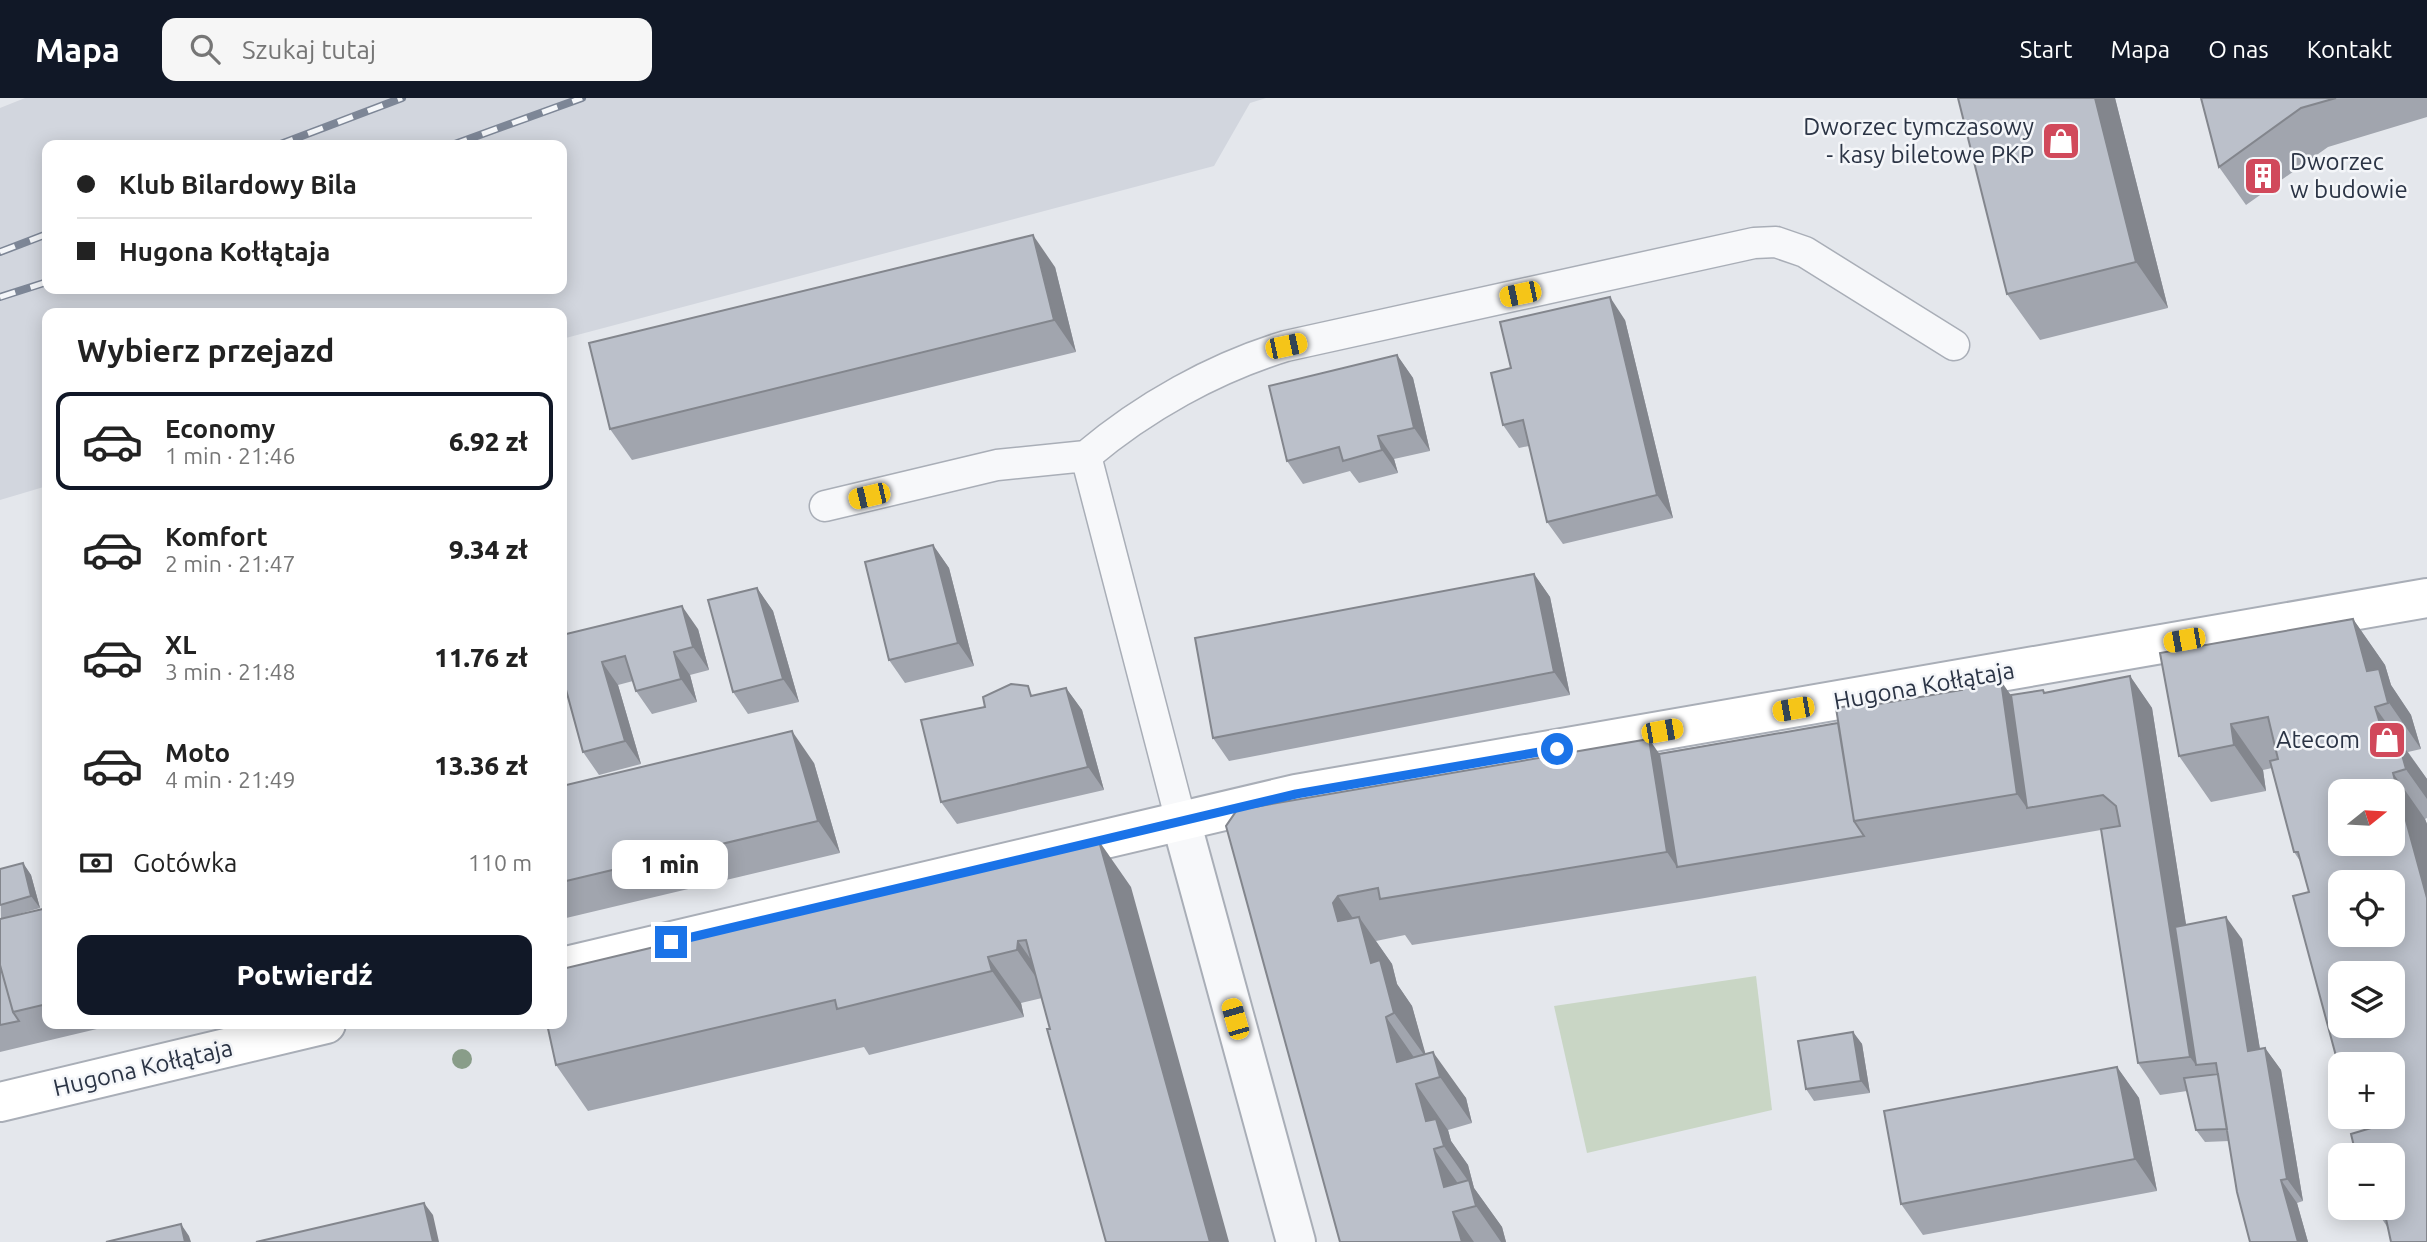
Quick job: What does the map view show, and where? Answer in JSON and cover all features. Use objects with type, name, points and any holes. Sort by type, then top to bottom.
[{"type":"street","name":"Hugona Kołłątaja","points":[[567,966],[1296,794],[2427,598]]},
{"type":"street","points":[[1181,821],[1296,1242]]},
{"type":"street","name":"Hugona Kołłątaja","points":[[0,1102],[305,1029]]},
{"type":"lane","points":[[825,506],[997,465],[1086,456],[1134,420],[1192,384],[1248,358],[1286,346],[1754,243],[1776,242],[1805,252],[1954,345]]},
{"type":"lane","points":[[1086,456],[1181,821]]},
{"type":"shaded area","points":[[25,98],[1266,98],[1250,103],[1214,166],[567,338],[567,308],[42,308],[42,487],[0,500],[0,108]]},
{"type":"green space","points":[[1756,976],[1772,1110],[1587,1153],[1554,1006]]},
{"type":"building","points":[[1958,98],[2095,98],[2136,262],[2007,294]]},
{"type":"building","points":[[2201,98],[2336,98],[2301,108],[2219,167]]},
{"type":"building","points":[[1033,235],[1054,320],[610,429],[589,343]]},
{"type":"building","points":[[1610,297],[1657,495],[1547,522],[1523,420],[1503,425],[1491,373],[1511,368],[1500,322]]},
{"type":"building","points":[[1397,355],[1414,428],[1378,436],[1382,450],[1343,461],[1339,447],[1287,461],[1269,386]]},
{"type":"building","points":[[933,545],[958,643],[889,660],[865,562]]},
{"type":"building","points":[[1534,574],[1554,672],[1213,738],[1195,638]]},
{"type":"building","points":[[757,588],[783,679],[733,692],[708,600]]},
{"type":"building","points":[[682,606],[693,647],[674,652],[681,679],[636,691],[625,656],[602,662],[625,741],[583,752],[567,693],[567,634]]},
{"type":"building","points":[[2353,619],[2367,671],[2379,669],[2388,703],[2375,707],[2385,740],[2397,737],[2406,769],[2393,773],[2395,779],[2328,779],[2328,856],[2405,856],[2405,817],[2427,898],[2427,1242],[2391,1242],[2386,1220],[2405,1220],[2405,1143],[2353,1143],[2351,1134],[2368,1129],[2405,1129],[2405,1052],[2335,1052],[2331,1038],[2405,1038],[2405,961],[2328,961],[2328,1026],[2293,896],[2309,892],[2298,852],[2294,852],[2270,761],[2278,759],[2268,717],[2231,724],[2234,745],[2179,756],[2160,653]]},
{"type":"building","points":[[2130,676],[2190,1057],[2138,1063],[2101,829],[2120,826],[2116,806],[2103,795],[2027,808],[2011,695],[2043,690],[2044,693]]},
{"type":"building","points":[[2001,681],[2017,794],[1854,821],[1836,708],[1877,701],[1878,704]]},
{"type":"building","points":[[1011,684],[1028,686],[1031,696],[1066,688],[1088,767],[941,802],[921,720],[985,707],[983,697]]},
{"type":"building","points":[[1838,723],[1854,821],[1864,836],[1677,867],[1659,754]]},
{"type":"building","points":[[792,731],[818,821],[567,881],[567,785]]},
{"type":"building","points":[[1649,739],[1667,852],[1380,899],[1378,888],[1338,896],[1333,903],[1338,921],[1359,917],[1371,963],[1380,960],[1394,1013],[1386,1017],[1397,1062],[1433,1052],[1440,1077],[1416,1084],[1426,1121],[1436,1119],[1444,1146],[1434,1149],[1444,1187],[1469,1180],[1476,1206],[1453,1212],[1462,1242],[1340,1242],[1226,826],[1237,810]]},
{"type":"building","points":[[1099,841],[1210,1242],[1106,1242],[1047,1029],[1050,1029],[1026,940],[1018,941],[1017,950],[988,957],[992,971],[837,1009],[835,1000],[556,1065],[548,1029],[567,1029],[567,968]]},
{"type":"building","points":[[23,863],[31,896],[0,905],[0,869]]},
{"type":"building","points":[[42,909],[42,1005],[13,1012],[0,965],[0,919]]},
{"type":"building","points":[[2226,917],[2248,1051],[2265,1048],[2287,1179],[2281,1180],[2298,1242],[2250,1242],[2237,1192],[2216,1063],[2196,1065],[2175,927]]},
{"type":"building","points":[[0,965],[13,1012],[19,1021],[0,1025]]},
{"type":"building","points":[[1853,1032],[1861,1081],[1806,1089],[1798,1041]]},
{"type":"building","points":[[2117,1067],[2135,1159],[1901,1204],[1884,1111]]},
{"type":"building","points":[[2218,1074],[2227,1129],[2196,1130],[2184,1078]]},
{"type":"building","points":[[424,1203],[433,1242],[256,1242]]},
{"type":"building","points":[[181,1224],[185,1242],[106,1242]]},
{"type":"railway","points":[[291,140],[402,98]]},
{"type":"railway","points":[[466,140],[582,98]]},
{"type":"railway","points":[[0,252],[42,236]]},
{"type":"railway","points":[[0,297],[42,284]]},
{"type":"place","name":"Dworzec tymczasowy - kasy biletowe PKP","points":[[2061,141]]},
{"type":"place","name":"Dworzec w budowie","points":[[2263,176]]},
{"type":"place","name":"Atecom","points":[[2387,740]]},
{"type":"route","points":[[671,942],[1296,794],[1557,749]]}]
